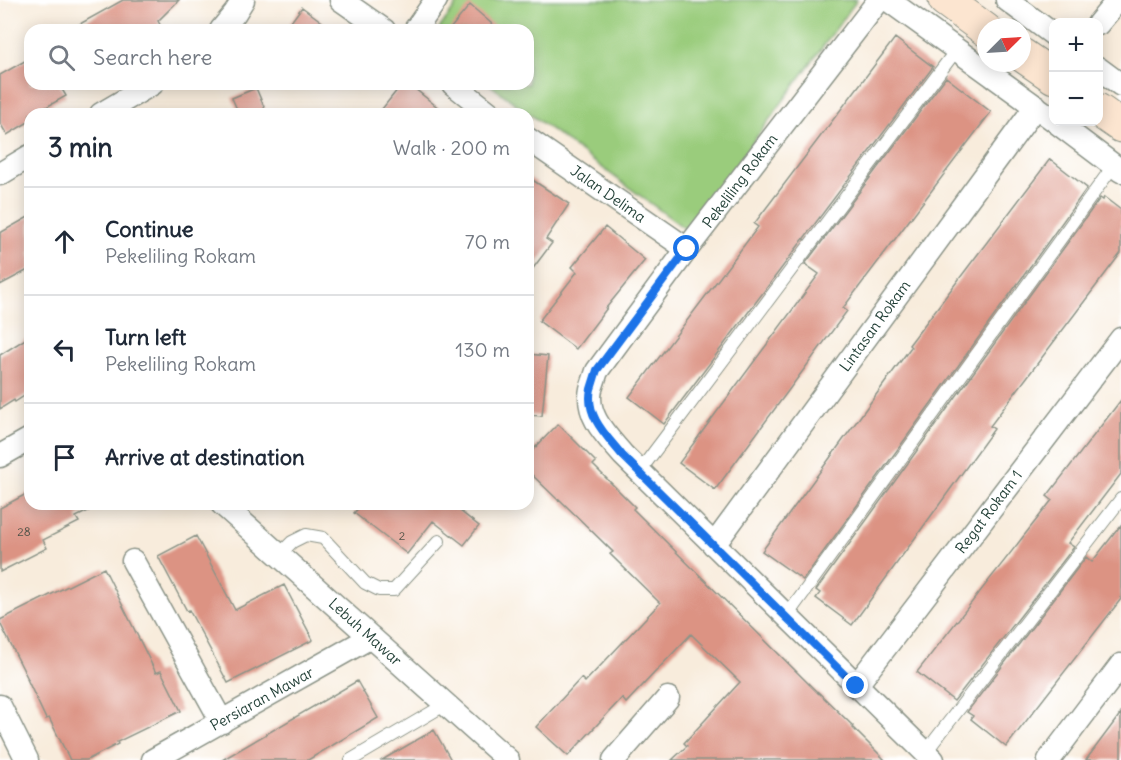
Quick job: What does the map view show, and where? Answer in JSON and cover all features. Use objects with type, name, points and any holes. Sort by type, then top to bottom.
[{"type":"main road","points":[[945,0],[977,23]]},
{"type":"main road","points":[[1031,61],[1049,74]]},
{"type":"main road","points":[[1103,113],[1121,126]]},
{"type":"street","points":[[226,24],[243,0]]},
{"type":"street","points":[[341,0],[375,24]]},
{"type":"street","points":[[419,24],[436,0]]},
{"type":"street","name":"Pekeliling Rokam","points":[[879,0],[597,370],[591,391],[592,413],[602,431],[622,455],[929,756]]},
{"type":"street","points":[[888,0],[1117,168]]},
{"type":"street","points":[[1007,0],[1049,32]]},
{"type":"street","points":[[1103,18],[1118,0]]},
{"type":"street","points":[[1103,72],[1121,85]]},
{"type":"street","points":[[111,108],[142,90]]},
{"type":"street","points":[[460,90],[480,108]]},
{"type":"street","name":"Lintasan Rokam","points":[[714,545],[1048,116]]},
{"type":"street","name":"Jalan Delima","points":[[534,143],[687,249]]},
{"type":"street","points":[[0,174],[24,160]]},
{"type":"street","name":"Regat Rokam 1","points":[[856,686],[1121,339]]},
{"type":"street","points":[[0,456],[24,442]]},
{"type":"street","name":"Lebuh Mawar","points":[[229,510],[508,760]]},
{"type":"street","points":[[133,561],[222,722]]},
{"type":"street","name":"Persiaran Mawar","points":[[153,760],[371,638]]},
{"type":"street","points":[[1049,760],[1121,665]]},
{"type":"street","points":[[614,760],[668,698]]},
{"type":"street","points":[[0,706],[27,760]]},
{"type":"lane","points":[[639,472],[957,49]]},
{"type":"lane","points":[[786,617],[1117,168]]},
{"type":"lane","points":[[929,756],[1121,499]]},
{"type":"lane","points":[[279,555],[292,542],[306,535],[322,538],[365,583],[379,590],[394,591],[439,541]]},
{"type":"lane","points":[[351,760],[446,704]]},
{"type":"green space","points":[[460,0],[857,0],[688,231],[534,117],[534,108],[521,108],[497,90],[534,90],[534,24],[442,24]]},
{"type":"building","points":[[123,0],[179,0],[158,21],[160,24],[80,24]]},
{"type":"building","points":[[470,5],[492,24],[454,24]]},
{"type":"building","points":[[302,7],[325,24],[289,24]]},
{"type":"building","points":[[895,38],[933,67],[664,424],[629,397],[758,227],[754,224]]},
{"type":"building","points":[[24,61],[24,90],[62,90],[66,96],[45,108],[24,108],[24,125],[7,135],[0,123],[0,75]]},
{"type":"building","points":[[946,77],[991,112],[843,308],[847,311],[715,490],[679,463],[819,274],[805,264]]},
{"type":"building","points":[[257,90],[264,108],[236,108],[232,98]]},
{"type":"building","points":[[397,90],[416,90],[439,108],[383,108]]},
{"type":"building","points":[[1050,159],[1087,188],[803,580],[762,551],[911,347],[909,345]]},
{"type":"building","points":[[534,181],[569,204],[546,239],[552,243],[534,267]]},
{"type":"building","points":[[1104,197],[1121,210],[1121,253],[990,426],[994,429],[852,625],[816,598],[820,593],[816,590],[1100,198],[1103,200]]},
{"type":"building","points":[[24,219],[24,272],[0,285],[0,233]]},
{"type":"building","points":[[605,227],[645,260],[576,349],[539,321],[577,272],[572,267]]},
{"type":"building","points":[[24,340],[24,396],[0,409],[0,355]]},
{"type":"building","points":[[534,355],[548,356],[542,416],[534,415]]},
{"type":"building","points":[[1121,400],[1121,474],[1068,543],[1074,547],[954,701],[917,672],[1052,500],[1047,496]]},
{"type":"building","points":[[558,424],[596,462],[593,465],[635,507],[633,509],[885,760],[672,760],[687,746],[684,743],[740,682],[691,634],[626,703],[622,698],[568,756],[536,727],[581,678],[585,682],[660,603],[610,554],[613,552],[534,477],[534,449]]},
{"type":"building","points":[[24,495],[24,510],[90,510],[76,517],[79,522],[43,540],[47,548],[0,572],[0,508]]},
{"type":"building","points":[[357,510],[459,510],[479,526],[464,545],[433,521],[407,554],[354,513]]},
{"type":"building","points":[[1121,525],[1121,599],[1006,747],[971,719],[973,716],[967,712],[1086,557],[1092,562]]},
{"type":"building","points":[[196,536],[235,610],[284,585],[313,640],[228,683],[158,556]]},
{"type":"building","points":[[104,568],[156,673],[161,671],[181,711],[117,742],[118,744],[87,760],[70,760],[49,718],[46,719],[0,620]]},
{"type":"building","points":[[357,681],[378,718],[308,760],[222,760]]},
{"type":"building","points":[[1121,713],[1121,760],[1086,760]]},
{"type":"building","points":[[434,730],[451,760],[382,760]]},
{"type":"route","points":[[687,249],[597,370],[591,391],[592,413],[602,431],[622,455],[856,686]]}]
